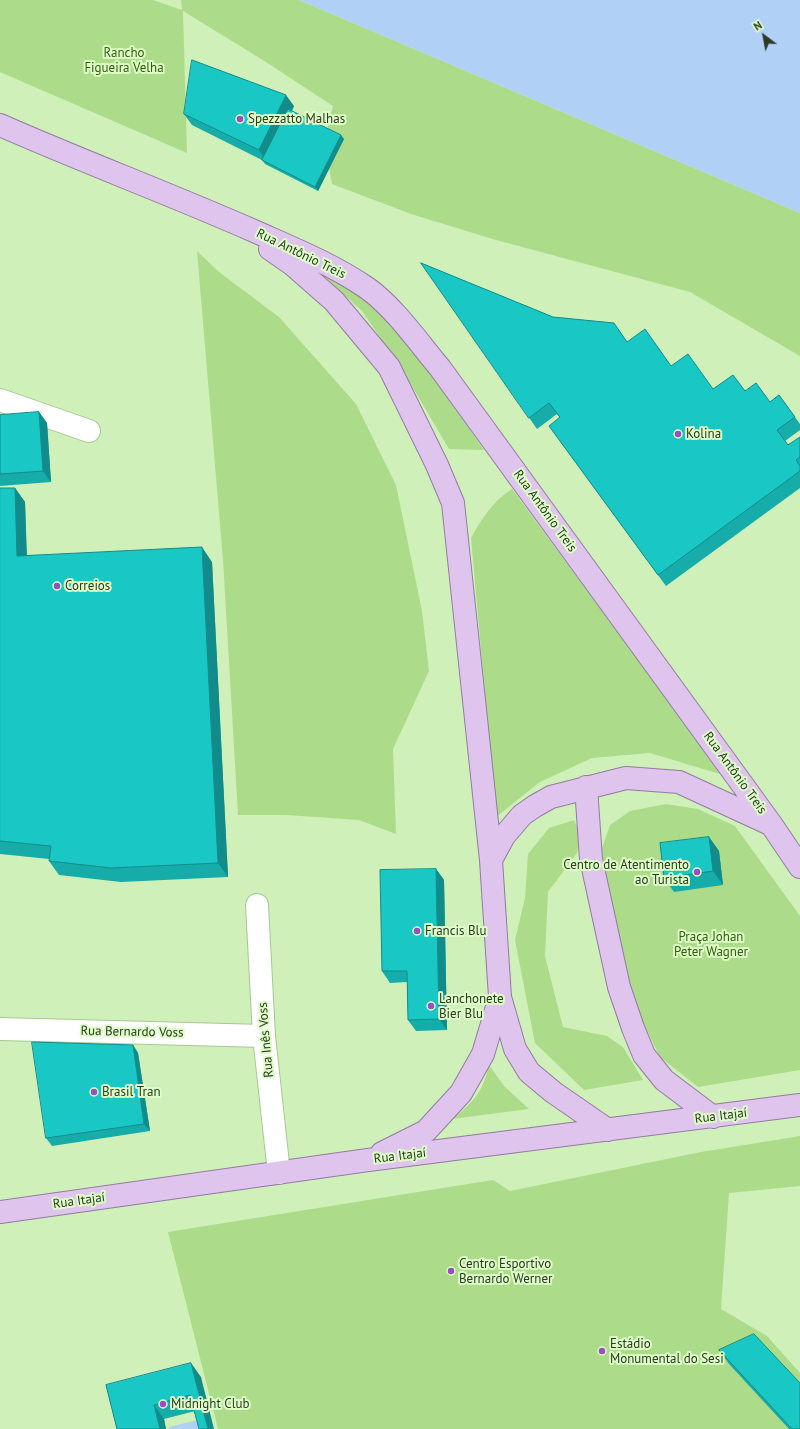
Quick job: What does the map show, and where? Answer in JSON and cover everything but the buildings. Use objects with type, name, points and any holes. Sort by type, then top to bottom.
[{"type":"main road","name":"Rua Antônio Treis","points":[[0,125],[81,161],[230,220],[328,264],[368,289],[400,319],[440,368],[509,461],[771,824],[800,867]]},
{"type":"main road","name":"Rua Antônio Treis","points":[[230,220],[293,265],[334,301],[389,367],[454,503],[491,860],[500,998],[514,1049],[529,1072],[552,1092],[608,1130]]},
{"type":"main road","points":[[491,860],[504,836],[522,815],[551,797],[626,778],[679,782],[771,824]]},
{"type":"main road","points":[[586,788],[591,859],[619,987],[633,1028],[644,1054],[664,1080],[713,1117]]},
{"type":"main road","name":"Rua Antônio Treis","points":[[368,1160],[426,1130],[461,1093],[483,1054],[500,998]]},
{"type":"main road","name":"Rua Itajaí","points":[[0,1212],[368,1160],[800,1106]]},
{"type":"street","points":[[0,400],[89,431]]},
{"type":"street","name":"Rua Inês Voss","points":[[257,905],[264,1036],[279,1173]]},
{"type":"street","name":"Rua Bernardo Voss","points":[[0,1029],[264,1036]]},
{"type":"green space","name":"Rancho Figueira Velha","points":[[0,0],[153,0],[182,10],[181,0],[299,0],[800,213],[800,356],[690,292],[496,240],[411,214],[332,184],[324,142],[333,106],[266,62],[183,11],[187,153],[0,72]]},
{"type":"green space","points":[[197,251],[219,272],[279,317],[356,404],[396,485],[422,611],[429,671],[393,749],[396,834],[359,820],[286,815],[238,815],[223,560]]},
{"type":"green space","points":[[310,263],[369,299],[410,344],[484,450],[449,449],[403,371],[362,311]]},
{"type":"green space","points":[[512,489],[723,775],[650,753],[592,758],[540,782],[496,817],[471,538],[493,505]]},
{"type":"green space","name":"Praça Johan Peter Wagner","points":[[666,804],[698,809],[735,826],[800,916],[800,1070],[698,1087],[660,1057],[634,1005],[600,854],[610,825],[630,811]]},
{"type":"green space","points":[[574,820],[581,835],[577,853],[548,892],[545,956],[563,1027],[607,1036],[623,1047],[643,1080],[584,1090],[535,1043],[515,940],[525,898],[528,854],[549,828]]},
{"type":"green space","points":[[489,1065],[504,1086],[529,1109],[452,1119],[466,1108],[476,1096],[484,1083]]},
{"type":"green space","name":"Centro Esportivo Bernardo Werner","points":[[800,1136],[800,1186],[729,1193],[721,1309],[767,1336],[800,1373],[800,1429],[218,1429],[168,1232],[493,1180],[510,1191],[701,1152]]},
{"type":"water","points":[[299,0],[800,0],[800,213]]},
{"type":"water","points":[[202,1419],[204,1429],[169,1429],[169,1427]]},
{"type":"place","name":"Spezzatto Malhas","points":[[240,119]]},
{"type":"place","name":"Kolina","points":[[678,434]]},
{"type":"place","name":"Correios","points":[[57,586]]},
{"type":"place","name":"Centro de Atentimento ao Turista","points":[[697,872]]},
{"type":"place","name":"Francis Blu","points":[[417,931]]},
{"type":"place","name":"Lanchonete Bier Blu","points":[[431,1006]]},
{"type":"place","name":"Brasil Tran","points":[[94,1092]]},
{"type":"place","name":"Centro Esportivo Bernardo Werner","points":[[451,1271]]},
{"type":"place","name":"Estádio Monumental do Sesi","points":[[602,1351]]},
{"type":"place","name":"Midnight Club","points":[[163,1404]]}]
